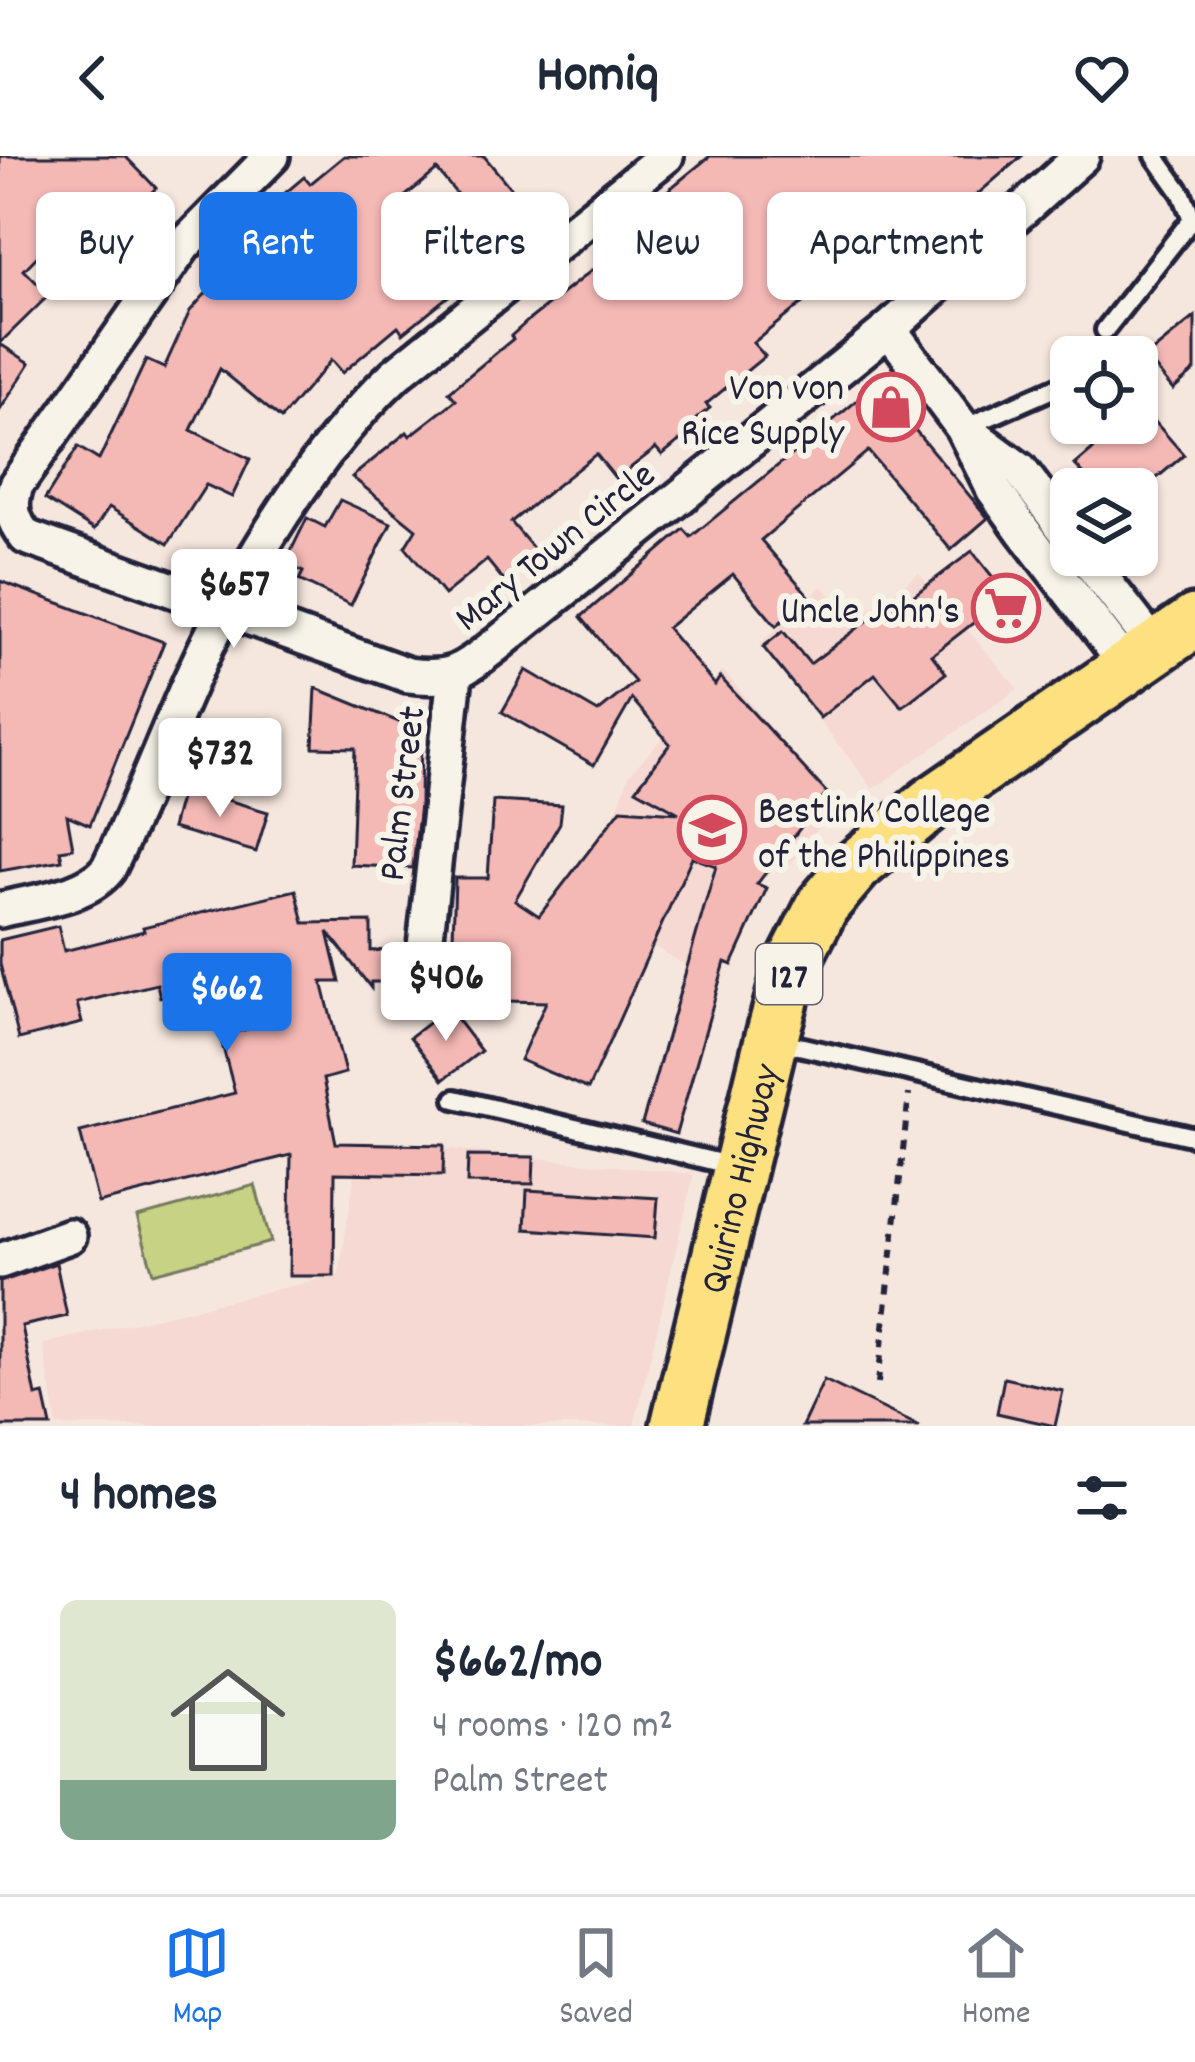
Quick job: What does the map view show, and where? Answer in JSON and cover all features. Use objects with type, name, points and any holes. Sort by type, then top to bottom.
[{"type":"main road","name":"Quirino Highway","points":[[677,1426],[791,967],[823,905],[856,866],[930,804],[1159,645]]},
{"type":"street","name":"Mary Town Circle","points":[[272,156],[183,246],[16,485],[11,499],[13,521],[26,538],[224,611],[408,675],[454,676],[889,329],[1069,160]]},
{"type":"street","points":[[0,910],[98,882],[108,869],[224,611],[330,442],[355,411],[666,156]]},
{"type":"street","points":[[889,329],[963,428],[994,490],[1159,645]]},
{"type":"street","points":[[963,428],[1020,470],[1050,510]]},
{"type":"street","points":[[1102,576],[1159,645]]},
{"type":"street","name":"Palm Street","points":[[420,991],[454,676]]},
{"type":"street","points":[[0,1261],[68,1236]]},
{"type":"lane","points":[[1105,330],[1192,219],[1182,194],[1155,156]]},
{"type":"lane","points":[[963,428],[1050,390]]},
{"type":"lane","points":[[771,1040],[1195,1137]]},
{"type":"lane","points":[[455,1099],[740,1168]]},
{"type":"path","points":[[878,1383],[911,1072]]},
{"type":"shaded area","points":[[919,573],[1018,689],[873,789],[760,644],[822,586],[854,621]]},
{"type":"shaded area","name":"Bestlink College of the Philippines","points":[[723,670],[834,807],[787,868],[753,845],[690,968],[584,905],[629,775]]},
{"type":"shaded area","points":[[360,1140],[694,1174],[634,1426],[57,1426],[43,1344],[339,1275]]},
{"type":"green space","points":[[255,1185],[271,1242],[153,1273],[137,1217]]},
{"type":"building","points":[[0,156],[125,156],[156,188],[152,192],[36,192],[36,258],[24,270],[36,282],[36,300],[44,300],[0,343]]},
{"type":"building","points":[[344,156],[484,156],[514,192],[455,192],[437,170],[410,192],[381,192],[381,300],[444,300],[403,333],[398,326],[342,373],[331,360],[281,419],[220,369],[191,430],[250,459],[232,497],[206,485],[168,544],[109,507],[94,530],[45,499],[78,447],[99,460],[146,360],[164,368],[190,311],[200,300],[357,300],[357,192],[286,192],[304,177],[310,184]]},
{"type":"building","points":[[710,156],[1022,156],[980,192],[767,192],[767,300],[806,300],[753,343],[765,356],[706,404],[710,408],[695,420],[699,425],[662,455],[656,448],[616,479],[596,454],[511,522],[538,554],[504,581],[487,560],[444,595],[405,547],[416,529],[352,477],[456,400],[449,392],[554,300],[569,300],[569,288],[593,269],[593,300],[743,300],[743,192],[666,192]]},
{"type":"building","points":[[1195,317],[1195,370],[1173,389],[1158,371],[1158,347]]},
{"type":"building","points":[[0,344],[30,363],[0,410]]},
{"type":"building","points":[[877,384],[988,518],[951,550],[868,451],[761,540],[810,597],[776,626],[733,574],[667,628],[715,685],[720,677],[827,793],[757,884],[767,888],[732,965],[725,962],[676,1134],[642,1124],[716,866],[692,857],[588,1089],[520,1060],[546,1002],[459,1000],[483,982],[463,982],[464,938],[453,938],[455,878],[488,878],[493,801],[562,805],[560,823],[515,900],[539,916],[621,809],[679,813],[636,789],[670,744],[632,699],[594,765],[502,712],[526,670],[598,712],[635,682],[581,617],[684,529],[691,537]]},
{"type":"building","points":[[1158,425],[1184,455],[1158,477],[1158,468],[1075,465],[1100,444],[1158,444]]},
{"type":"building","points":[[340,500],[391,523],[351,605],[299,580],[303,572],[285,563],[307,518],[325,527]]},
{"type":"building","points":[[972,551],[1008,596],[932,655],[946,673],[902,707],[875,674],[820,718],[763,647],[783,631],[810,664],[891,603],[896,609]]},
{"type":"building","points":[[0,581],[164,642],[90,825],[67,815],[73,848],[60,850],[62,860],[0,871]]},
{"type":"building","points":[[316,688],[421,731],[413,868],[351,865],[355,748],[313,747]]},
{"type":"building","points":[[183,787],[268,812],[256,852],[172,828]]},
{"type":"building","points":[[296,890],[304,923],[371,922],[371,951],[388,950],[388,982],[371,982],[371,988],[328,932],[340,982],[322,982],[345,1073],[323,1079],[336,1143],[444,1145],[443,1175],[335,1173],[334,1276],[289,1276],[291,1155],[98,1203],[80,1132],[235,1093],[220,1036],[256,1027],[244,977],[160,997],[157,984],[77,1003],[82,1023],[19,1039],[0,964],[0,940],[58,926],[64,951]]},
{"type":"building","points":[[448,1008],[481,1051],[443,1080],[410,1037]]},
{"type":"building","points":[[468,1156],[534,1157],[533,1184],[467,1183]]},
{"type":"building","points":[[527,1190],[658,1198],[655,1238],[525,1229]]},
{"type":"building","points":[[56,1263],[67,1316],[22,1326],[36,1396],[44,1394],[51,1426],[0,1426],[0,1282]]},
{"type":"building","points":[[1004,1378],[1063,1391],[1055,1426],[997,1413]]},
{"type":"building","points":[[824,1380],[919,1426],[802,1426]]},
{"type":"place","name":"Von von Rice Supply","points":[[891,407]]},
{"type":"place","name":"Uncle John's","points":[[1006,608]]},
{"type":"place","name":"Bestlink College of the Philippines","points":[[712,830]]}]
